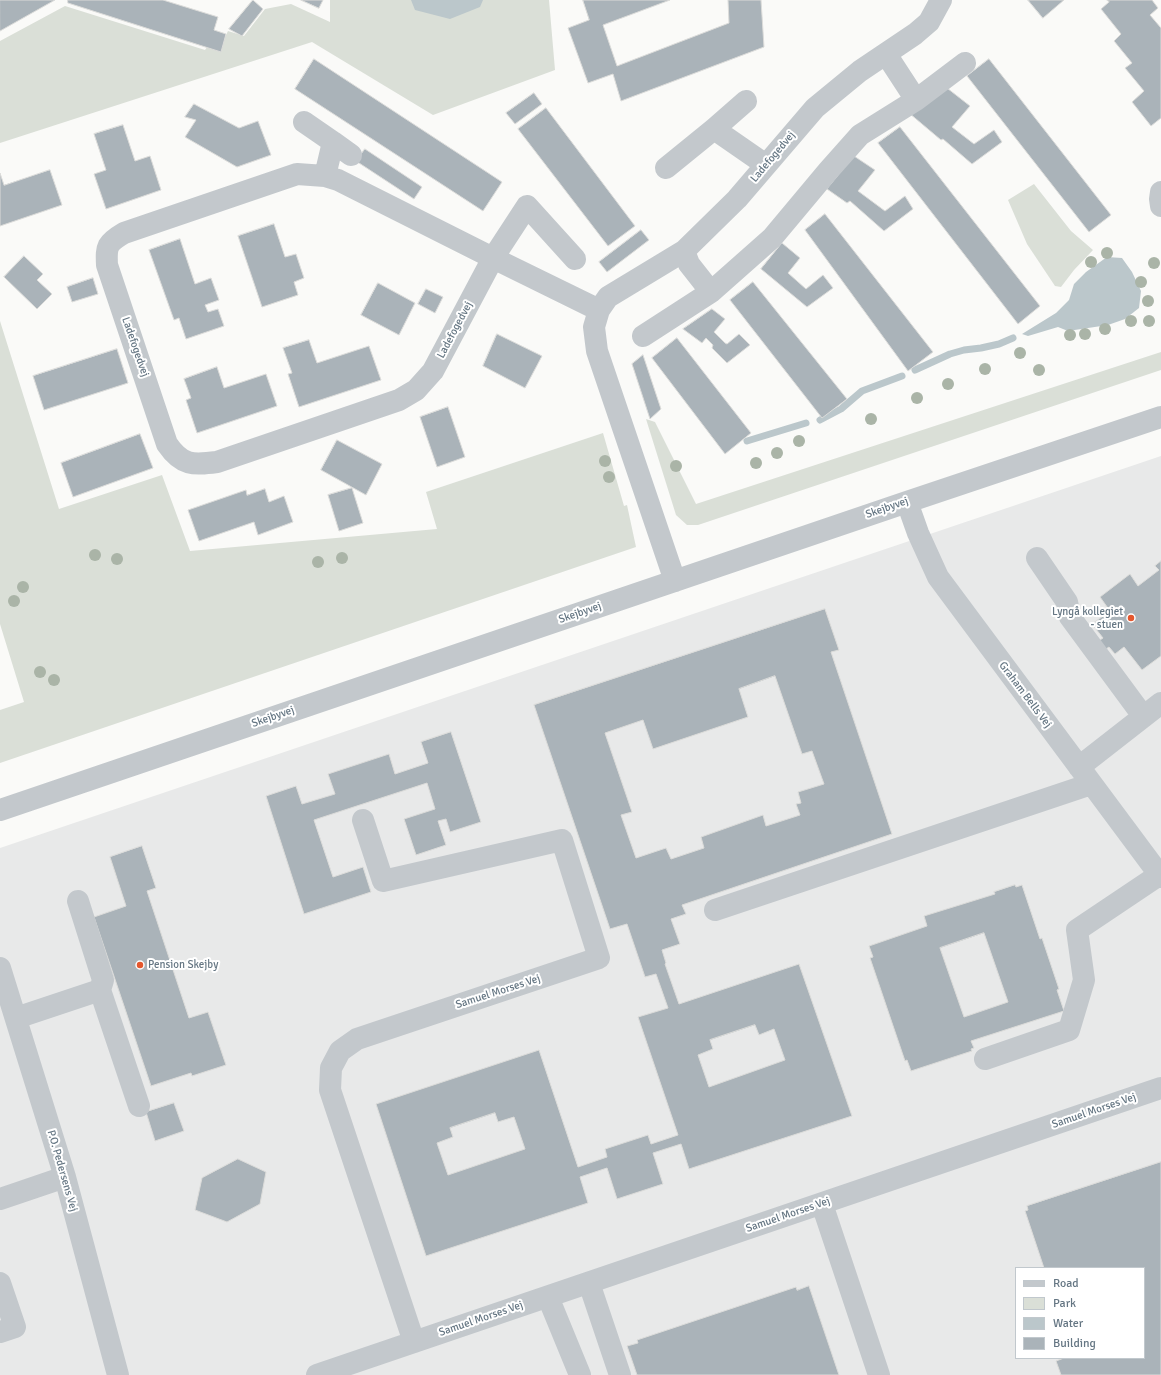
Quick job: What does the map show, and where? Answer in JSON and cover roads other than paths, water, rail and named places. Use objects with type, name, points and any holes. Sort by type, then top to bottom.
[{"type":"street","name":"Ladefogedvej","points":[[675,581],[597,351],[594,327],[599,310],[608,297],[684,251],[737,199],[815,108],[860,71],[916,34],[929,22],[941,0]]},
{"type":"street","points":[[886,54],[916,100]]},
{"type":"street","points":[[643,336],[711,292],[772,238],[860,135],[916,100],[965,63]]},
{"type":"street","points":[[666,168],[746,101]]},
{"type":"street","points":[[304,122],[351,154]]},
{"type":"street","points":[[714,129],[766,165]]},
{"type":"street","points":[[325,176],[333,142]]},
{"type":"street","name":"Ladefogedvej","points":[[493,258],[433,371],[416,390],[399,400],[217,462],[200,464],[186,463],[174,454],[167,444],[107,265],[106,249],[114,239],[124,233],[297,174],[325,176],[338,180],[599,310]]},
{"type":"street","points":[[1161,192],[1161,206]]},
{"type":"street","points":[[493,258],[527,206],[575,259]]},
{"type":"street","points":[[684,251],[689,264],[711,292]]},
{"type":"street","name":"Skejbyvej","points":[[0,810],[1161,417]]},
{"type":"street","name":"Graham Bells Vej","points":[[907,502],[918,533],[938,577],[1160,876]]},
{"type":"street","points":[[1037,558],[1067,602],[1070,617],[1143,716]]},
{"type":"street","points":[[715,910],[1085,775],[1143,716],[1161,703]]},
{"type":"street","name":"Samuel Morses Vej","points":[[363,820],[384,881],[562,840],[599,958],[357,1039],[340,1051],[331,1068],[330,1090],[414,1342]]},
{"type":"street","points":[[985,1059],[1069,1030],[1084,980],[1077,930],[1160,876]]},
{"type":"street","points":[[78,901],[103,980],[100,990],[139,1106]]},
{"type":"street","name":"P.O. Pedersens Vej","points":[[0,968],[5,999],[16,1018],[65,1177],[118,1375]]},
{"type":"street","points":[[16,1018],[100,990]]},
{"type":"street","name":"Samuel Morses Vej","points":[[317,1375],[1161,1088]]},
{"type":"street","points":[[0,1199],[65,1177]]},
{"type":"street","points":[[822,1204],[879,1375]]},
{"type":"street","points":[[589,1282],[620,1375]]},
{"type":"street","points":[[0,1283],[15,1327],[0,1332]]},
{"type":"street","points":[[548,1297],[580,1375]]},
{"type":"water","points":[[411,0],[483,0],[480,7],[450,19],[415,10]]},
{"type":"water","points":[[1107,257],[1122,258],[1132,272],[1141,291],[1139,308],[1125,319],[1108,325],[1068,331],[1058,327],[1028,336],[1022,334],[1056,313],[1069,300],[1074,284],[1086,272]]},
{"type":"waterway","points":[[915,370],[950,354],[999,344],[1013,338]]},
{"type":"waterway","points":[[820,420],[841,409],[862,391],[902,376]]},
{"type":"waterway","points":[[747,441],[806,423]]},
{"type":"place","name":"Lyngå kollegiet - stuen","points":[[1131,618]]},
{"type":"place","name":"Pension Skejby","points":[[140,965]]}]
